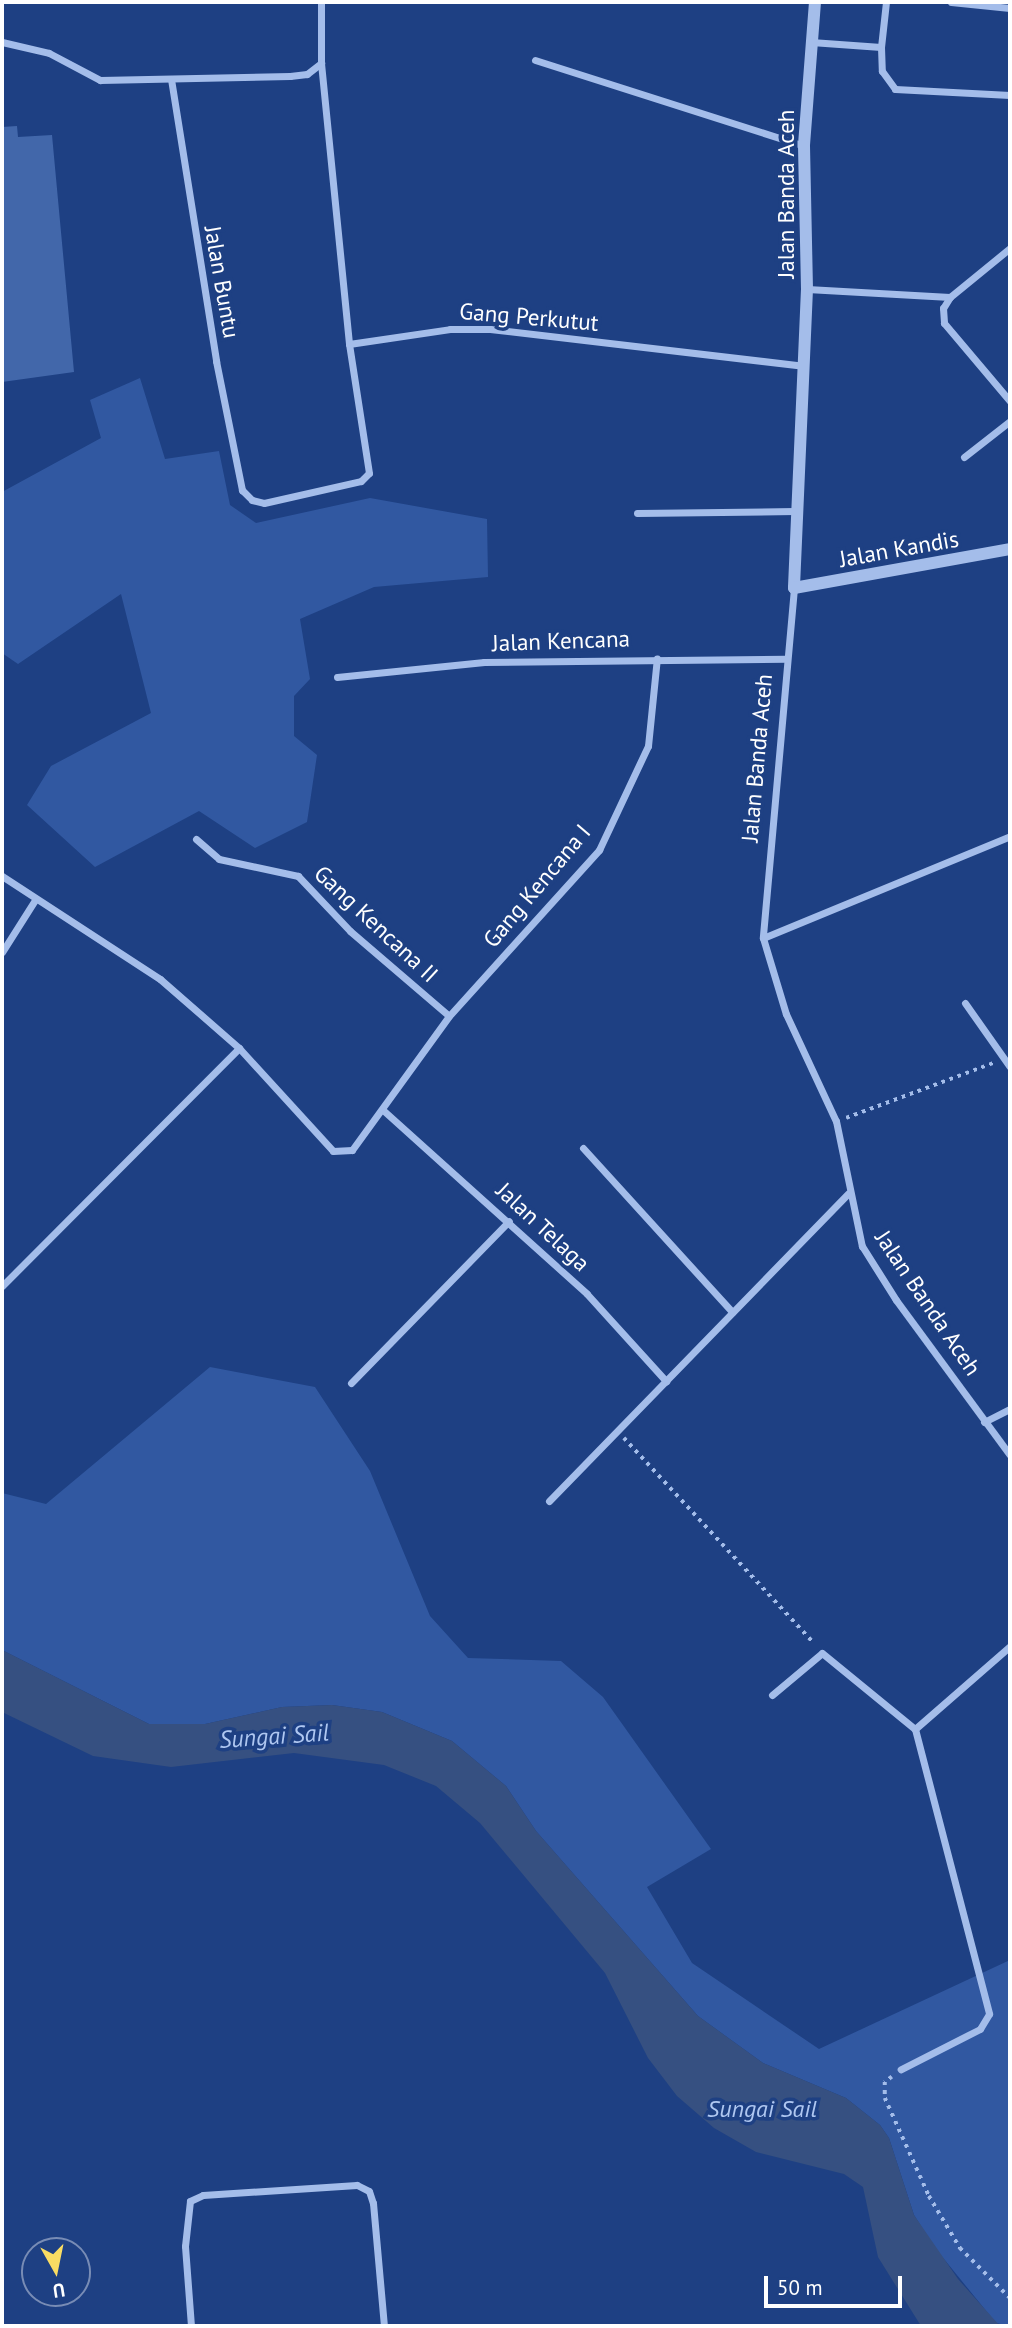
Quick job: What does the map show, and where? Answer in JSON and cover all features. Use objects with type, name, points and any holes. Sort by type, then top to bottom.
[{"type":"street","points":[[321,2],[321,64],[349,344]]},
{"type":"street","name":"Jalan Banda Aceh","points":[[815,2],[804,146],[807,289],[805,366],[795,511],[794,588],[763,938],[786,1014],[836,1121],[848,1194],[863,1246],[984,1422],[1010,1455]]},
{"type":"street","points":[[886,2],[881,47],[882,71],[895,89],[1010,95]]},
{"type":"street","points":[[951,2],[1010,8]]},
{"type":"street","points":[[2,42],[50,53],[100,80],[290,76],[307,74],[321,64]]},
{"type":"street","points":[[811,42],[881,47]]},
{"type":"street","points":[[535,60],[804,146]]},
{"type":"street","name":"Jalan Buntu","points":[[171,79],[242,490],[264,503],[361,481],[369,473],[349,344]]},
{"type":"street","points":[[1010,248],[950,297],[943,308],[944,323],[1010,401]]},
{"type":"street","points":[[807,289],[950,297]]},
{"type":"street","name":"Gang Perkutut","points":[[349,344],[450,329],[490,329],[805,366]]},
{"type":"street","points":[[964,457],[1010,421]]},
{"type":"street","points":[[637,513],[795,511]]},
{"type":"street","name":"Jalan Kandis","points":[[794,588],[1010,549]]},
{"type":"street","name":"Jalan Kencana","points":[[337,677],[484,662],[657,658],[786,659]]},
{"type":"street","name":"Gang Kencana I","points":[[239,1048],[333,1151],[352,1150],[384,1111],[449,1016],[599,850],[648,746],[657,658]]},
{"type":"street","points":[[763,938],[1010,836]]},
{"type":"street","name":"Gang Kencana II","points":[[196,839],[219,859],[298,876],[350,931],[449,1016]]},
{"type":"street","points":[[2,876],[160,979],[239,1048],[2,1286]]},
{"type":"street","points":[[2,952],[35,900]]},
{"type":"street","points":[[965,1003],[1010,1067]]},
{"type":"street","name":"Jalan Telaga","points":[[384,1111],[587,1294],[666,1381]]},
{"type":"street","points":[[583,1149],[732,1312]]},
{"type":"street","points":[[549,1501],[848,1194]]},
{"type":"street","points":[[351,1383],[509,1221]]},
{"type":"street","points":[[984,1422],[1010,1409]]},
{"type":"street","points":[[915,1729],[1010,1646]]},
{"type":"street","points":[[772,1695],[822,1653],[915,1729],[989,2014],[980,2029],[901,2069]]},
{"type":"street","points":[[191,2326],[185,2246],[190,2201],[203,2195],[357,2185],[369,2191],[373,2203],[384,2326]]},
{"type":"path","points":[[836,1121],[1004,1059]]},
{"type":"path","points":[[618,1431],[822,1653]]},
{"type":"path","points":[[901,2069],[885,2082],[885,2098],[929,2196],[960,2248],[1010,2298]]},
{"type":"shaded area","points":[[140,378],[165,459],[219,451],[230,505],[256,523],[370,498],[487,519],[488,577],[374,587],[300,619],[310,679],[294,696],[294,736],[317,755],[307,822],[255,848],[199,811],[95,867],[27,805],[51,766],[151,713],[121,594],[18,664],[2,653],[2,492],[101,438],[90,400]]},
{"type":"shaded area","points":[[210,1367],[315,1387],[370,1471],[430,1616],[468,1658],[561,1661],[603,1697],[711,1849],[647,1887],[692,1963],[819,2049],[1010,1960],[1010,2326],[996,2323],[935,2248],[914,2215],[889,2138],[880,2125],[846,2098],[763,2063],[698,2016],[536,1831],[506,1786],[452,1741],[382,1712],[332,1705],[282,1707],[205,1724],[149,1724],[2,1650],[2,1493],[46,1504]]},
{"type":"water","name":"Sungai Sail","points":[[2,1650],[149,1724],[205,1724],[282,1707],[332,1705],[382,1712],[452,1741],[506,1786],[536,1831],[698,2016],[763,2063],[846,2098],[880,2125],[889,2138],[914,2215],[958,2279],[1000,2326],[921,2326],[878,2257],[863,2187],[844,2174],[756,2152],[714,2128],[677,2096],[648,2058],[605,1973],[480,1823],[436,1786],[384,1765],[294,1753],[171,1767],[93,1756],[2,1712]]},
{"type":"building","points":[[17,126],[18,137],[52,135],[74,372],[2,382],[2,127]]}]
